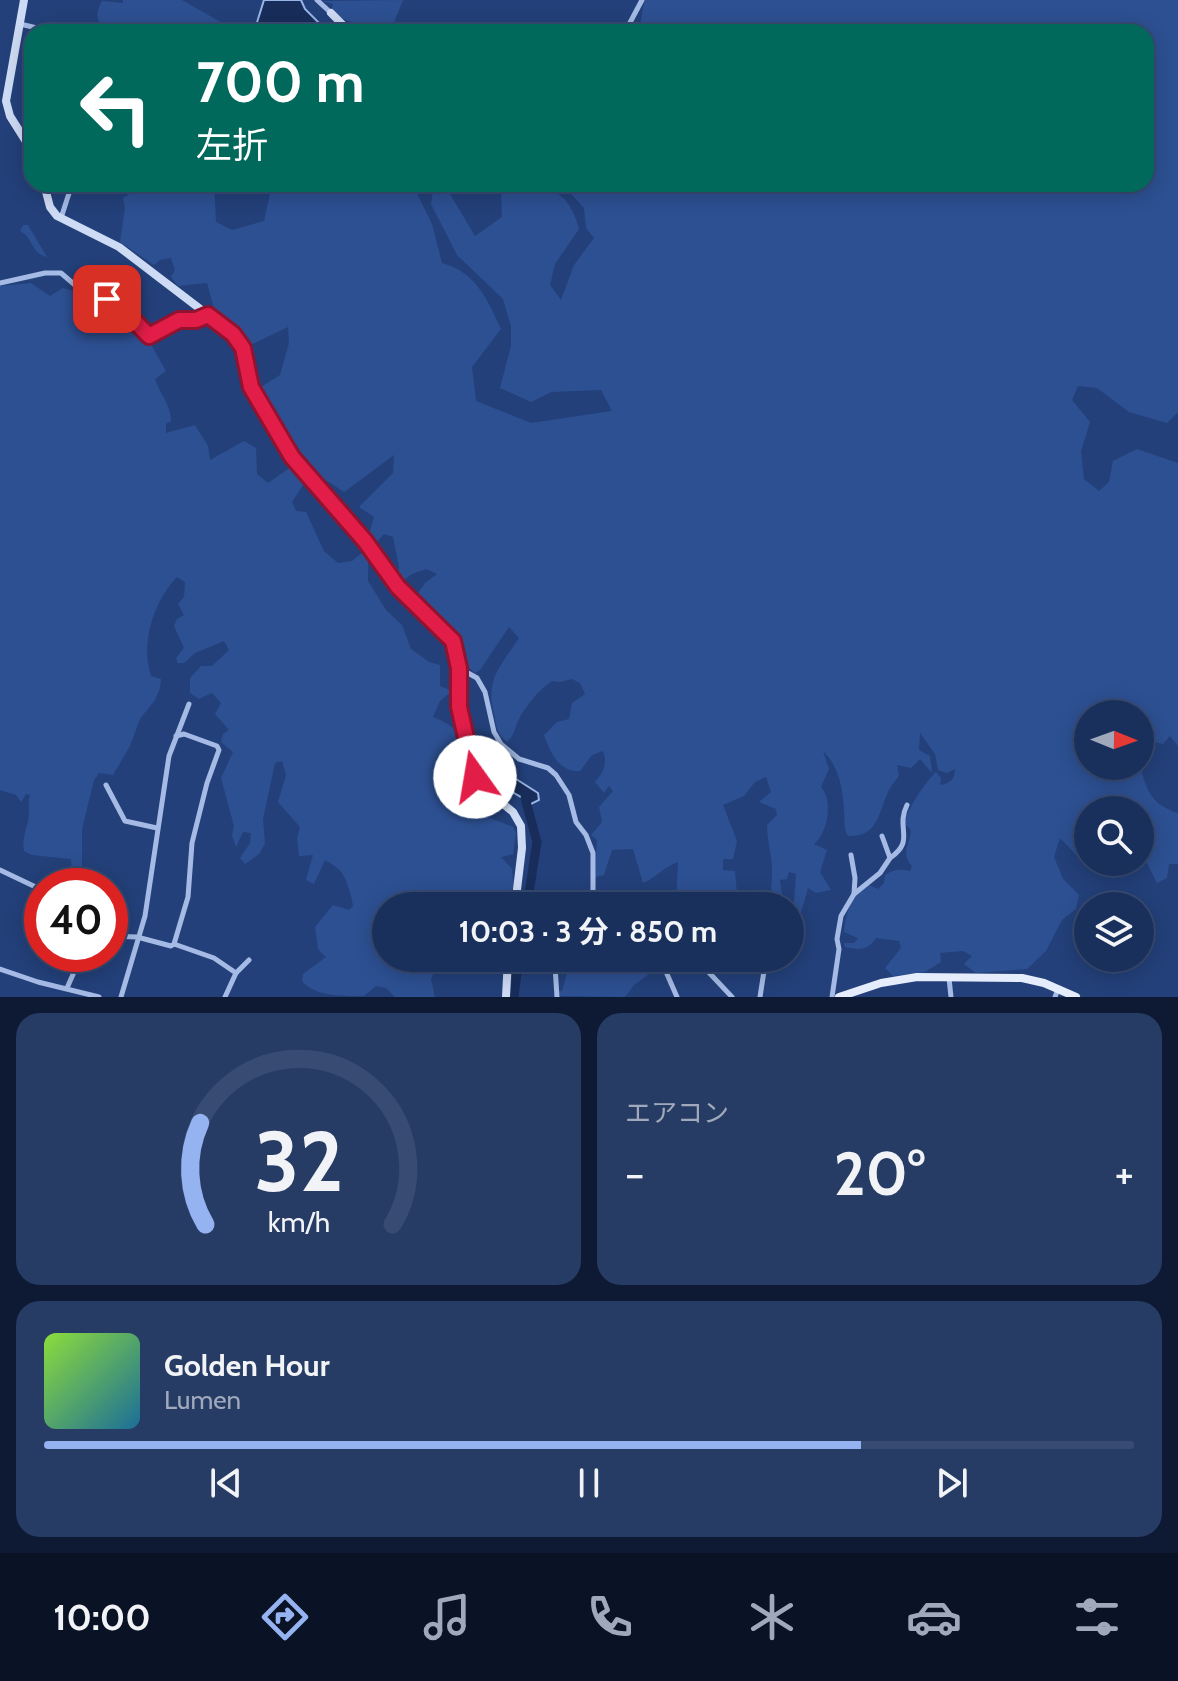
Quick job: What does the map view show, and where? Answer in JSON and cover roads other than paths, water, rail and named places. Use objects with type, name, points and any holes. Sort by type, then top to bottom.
[{"type":"main road","points":[[839,997],[853,995],[881,983],[917,977],[949,977],[1022,978],[1044,983],[1056,993],[1076,997]]},
{"type":"street","points":[[24,0],[6,101],[10,116],[24,138]]},
{"type":"street","points":[[317,0],[342,24]]},
{"type":"street","points":[[629,24],[642,0]]},
{"type":"street","points":[[19,24],[24,25]]},
{"type":"street","points":[[46,192],[50,207],[61,218],[119,247],[233,334],[243,348],[251,387],[292,457],[365,541],[398,587],[448,635],[458,654],[459,707],[475,777],[513,812],[521,826],[522,848],[517,892]]},
{"type":"street","points":[[61,218],[69,192]]},
{"type":"street","points":[[0,283],[45,273],[61,273],[83,292],[107,299],[122,308],[149,336],[179,320],[196,320],[208,315]]},
{"type":"street","points":[[459,668],[477,678],[485,692],[494,732],[501,744],[519,759],[548,768],[569,795],[576,822],[591,845],[593,892]]},
{"type":"street","points":[[121,997],[139,939],[169,756],[189,704]]},
{"type":"street","points":[[174,944],[188,897],[192,843],[219,750],[217,746],[184,734],[176,736]]},
{"type":"street","points":[[106,785],[125,821],[157,828]]},
{"type":"street","points":[[832,997],[841,916],[854,894],[880,873],[890,858],[900,851],[906,837],[901,823],[907,805]]},
{"type":"street","points":[[882,836],[890,858]]},
{"type":"street","points":[[851,855],[854,894]]},
{"type":"street","points":[[0,870],[24,881]]},
{"type":"street","points":[[128,938],[174,944],[214,958],[236,973]]},
{"type":"street","points":[[225,997],[236,973],[249,960]]},
{"type":"street","points":[[0,969],[78,994],[99,997]]},
{"type":"street","points":[[67,988],[74,972]]},
{"type":"street","points":[[506,997],[507,972]]},
{"type":"street","points":[[557,972],[557,997]]},
{"type":"street","points":[[666,972],[677,997]]},
{"type":"street","points":[[708,972],[732,997]]},
{"type":"street","points":[[760,997],[764,972]]},
{"type":"street","points":[[949,977],[951,997]]},
{"type":"waterway","points":[[525,798],[537,842],[529,892]]},
{"type":"waterway","points":[[514,997],[517,972]]}]
